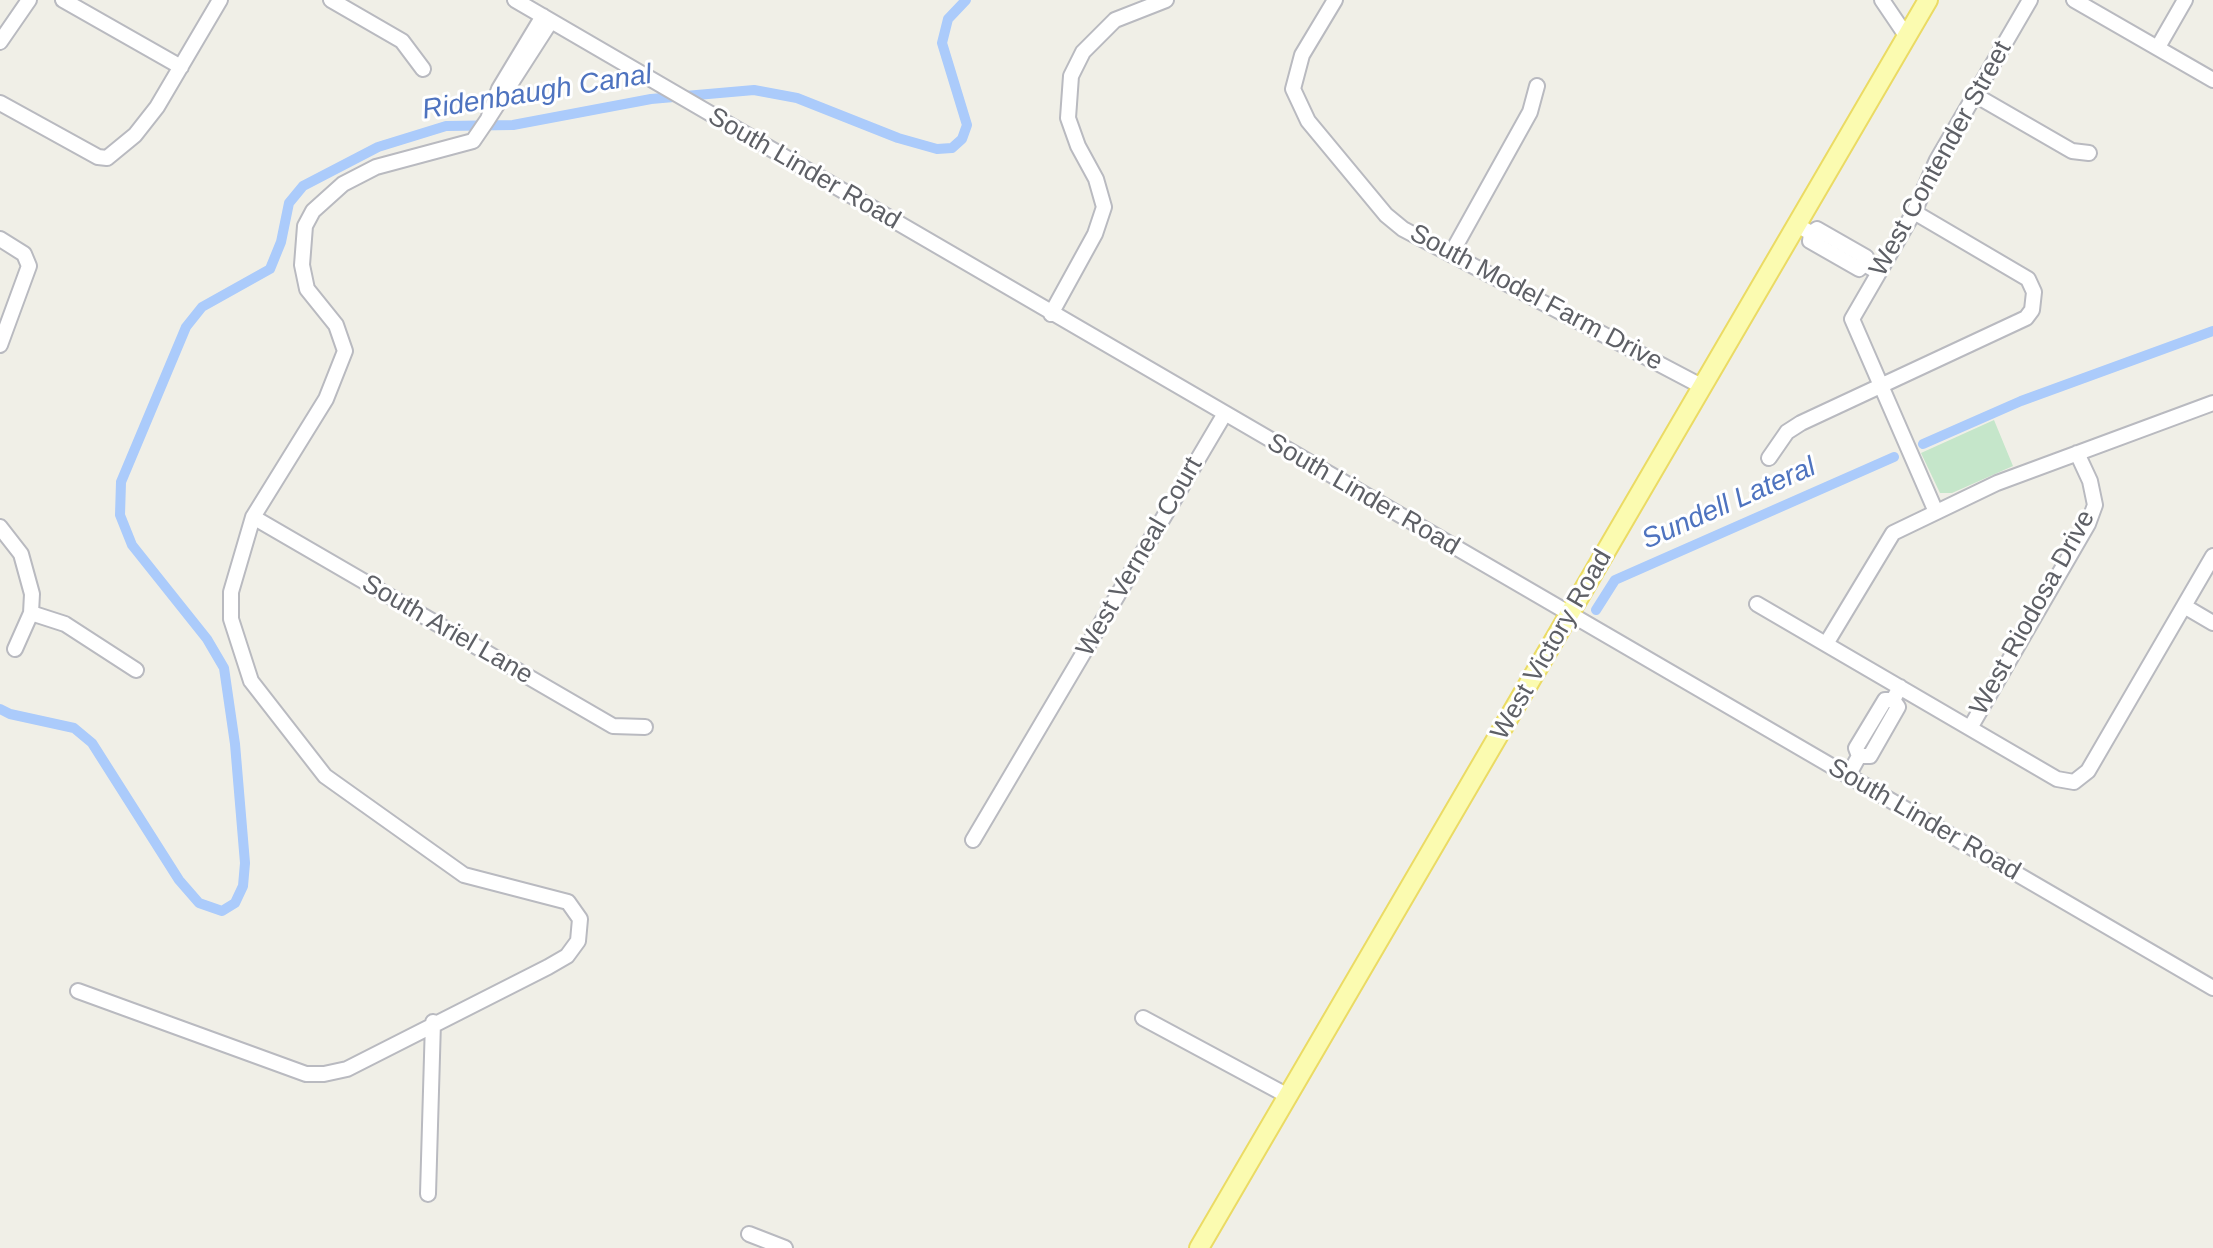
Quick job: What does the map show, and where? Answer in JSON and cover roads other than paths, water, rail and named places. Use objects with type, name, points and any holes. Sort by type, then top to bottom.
[{"type":"main road","name":"West Victory Road","points":[[1199,1248],[1703,387],[1804,229],[1928,0]]},
{"type":"street","points":[[0,42],[29,0]]},
{"type":"street","points":[[63,0],[90,7],[181,67]]},
{"type":"street","points":[[0,103],[98,157],[107,158],[135,135],[181,67],[220,0]]},
{"type":"street","points":[[331,0],[402,41],[423,69]]},
{"type":"street","name":"South Linder Road","points":[[515,0],[2213,988]]},
{"type":"street","points":[[1051,314],[1095,234],[1104,207],[1096,179],[1068,118],[1071,76],[1083,52],[1115,20],[1166,0]]},
{"type":"street","name":"South Model Farm Drive","points":[[1335,0],[1294,74],[1297,103],[1386,215],[1403,229],[1703,387]]},
{"type":"street","points":[[1882,0],[1907,37]]},
{"type":"street","name":"West Contender Street","points":[[1879,385],[1852,319],[1914,212],[1937,160],[2030,0]]},
{"type":"street","points":[[2074,0],[2213,80]]},
{"type":"street","points":[[2158,47],[2185,0]]},
{"type":"street","points":[[78,991],[306,1074],[347,1069],[433,1022],[567,956],[578,941],[580,919],[568,902],[464,875],[342,790],[307,755],[251,681],[231,619],[231,592],[253,517],[326,399],[345,351],[336,325],[307,289],[302,265],[305,226],[313,211],[343,184],[376,167],[473,141],[484,125],[499,89],[547,18]]},
{"type":"street","points":[[1451,254],[1530,112],[1537,86]]},
{"type":"street","points":[[1975,95],[2072,151],[2089,153]]},
{"type":"street","points":[[1769,458],[1787,432],[1801,423],[2026,318],[2035,301],[2028,279],[1914,212]]},
{"type":"street","points":[[1804,229],[1810,241],[1859,269],[1864,264],[1878,272]]},
{"type":"street","points":[[0,239],[28,261],[29,270],[0,345]]},
{"type":"street","points":[[1879,385],[1936,512]]},
{"type":"street","points":[[1826,644],[1885,542],[1906,525],[1997,483],[2213,403]]},
{"type":"street","name":"West Verneal Court","points":[[973,840],[1224,415]]},
{"type":"street","name":"West Riodosa Drive","points":[[1970,728],[2088,524],[2095,505],[2090,481],[2077,453]]},
{"type":"street","name":"South Ariel Lane","points":[[253,517],[613,726],[645,727]]},
{"type":"street","points":[[0,527],[11,537],[29,572],[31,613],[15,649]]},
{"type":"street","points":[[1757,604],[1826,644],[1896,694],[1970,728],[2057,779],[2074,782],[2088,771],[2213,556]]},
{"type":"street","points":[[2184,606],[2213,623]]},
{"type":"street","points":[[31,613],[65,624],[136,670]]},
{"type":"street","points":[[1848,776],[1859,756],[1856,748],[1885,700],[1896,694]]},
{"type":"street","points":[[1143,1018],[1288,1096]]},
{"type":"street","points":[[428,1194],[433,1022]]},
{"type":"street","points":[[749,1234],[785,1248]]},
{"type":"waterway","name":"Ridenbaugh Canal","points":[[0,709],[74,728],[92,743],[179,880],[199,903],[222,911],[235,903],[243,886],[245,863],[235,744],[224,668],[207,639],[132,545],[120,515],[121,482],[186,327],[202,307],[270,269],[281,242],[289,203],[303,186],[378,147],[446,126],[513,125],[651,99],[754,90],[797,98],[898,138],[937,149],[952,148],[962,139],[967,125],[942,43],[948,19],[966,0]]},
{"type":"waterway","name":"Sundell Lateral","points":[[1923,444],[2021,401],[2213,331]]},
{"type":"waterway","name":"Sundell Lateral","points":[[1596,610],[1615,580],[1894,457]]}]
